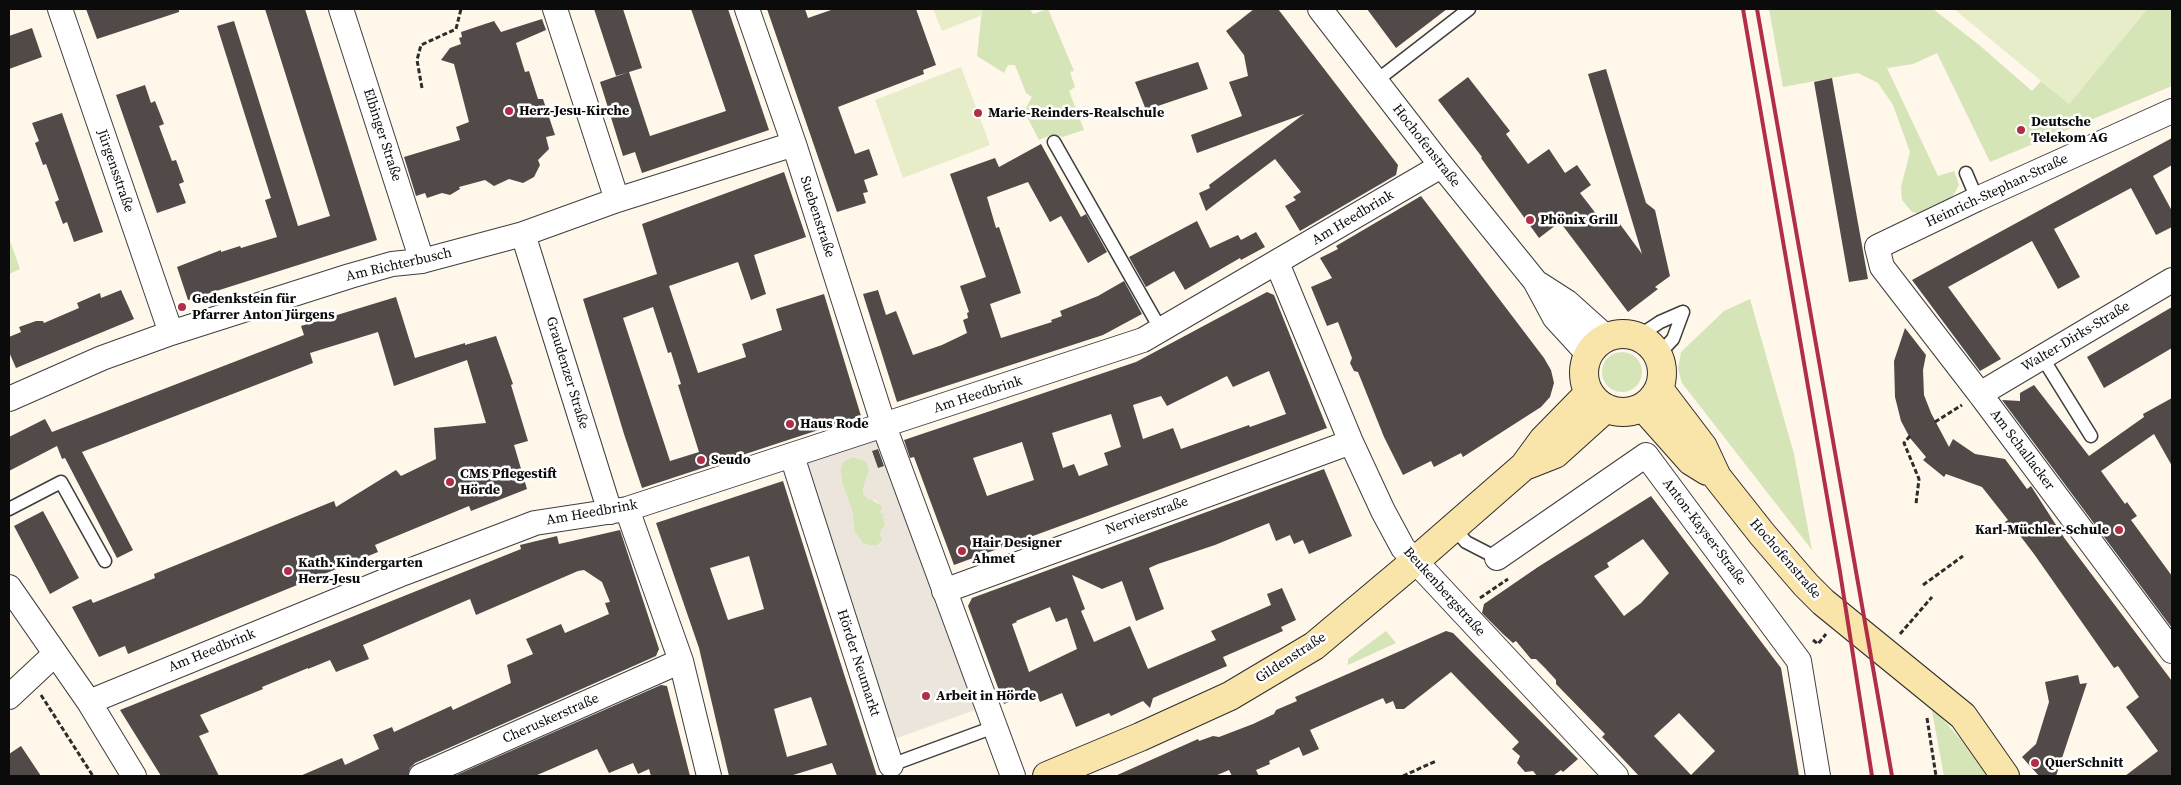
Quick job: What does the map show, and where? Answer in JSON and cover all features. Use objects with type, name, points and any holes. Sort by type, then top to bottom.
[{"type":"main road","points":[[1620,333],[1638,336],[1652,346],[1658,355],[1662,366],[1662,378],[1651,398],[1629,412],[1620,412],[1598,401],[1584,377],[1584,365],[1597,346],[1620,333]]},
{"type":"main road","name":"Hochofenstraße","points":[[1651,398],[1703,447],[1717,476],[1762,534],[1806,585],[1823,602],[1963,716],[2005,776]]},
{"type":"main road","name":"Gildenstraße","points":[[1047,776],[1140,737],[1230,696],[1314,646],[1454,528],[1524,466],[1555,454],[1598,401]]},
{"type":"street","name":"Jürgensstraße","points":[[60,9],[171,333]]},
{"type":"street","name":"Elbinger Straße","points":[[341,9],[422,261]]},
{"type":"street","points":[[554,9],[617,200]]},
{"type":"street","name":"Suebenstraße","points":[[747,9],[794,144],[884,426]]},
{"type":"street","name":"Hochofenstraße","points":[[1320,9],[1441,166],[1535,282],[1567,302],[1597,346]]},
{"type":"street","name":"Heinrich-Stephan-Straße","points":[[1875,240],[1977,199],[2172,111]]},
{"type":"street","name":"Am Richterbusch","points":[[9,399],[102,358],[171,333],[392,264],[422,261],[523,234],[617,200],[794,144]]},
{"type":"street","name":"Am Heedbrink","points":[[89,702],[404,573],[535,523],[618,510],[792,456],[1143,340],[1441,166]]},
{"type":"street","name":"Graudenzer Straße","points":[[523,234],[618,510],[680,661],[709,776]]},
{"type":"street","name":"Am Schallacker","points":[[1875,240],[1882,267],[1980,394],[2172,651]]},
{"type":"street","name":"Beukenbergstraße","points":[[1277,263],[1351,442],[1402,548],[1616,776]]},
{"type":"street","name":"Walter-Dirks-Straße","points":[[1980,394],[2172,280]]},
{"type":"street","points":[[884,426],[1013,776]]},
{"type":"street","name":"Nervierstraße","points":[[944,591],[1351,442]]},
{"type":"street","name":"Anton-Kayser-Straße","points":[[1497,558],[1646,455],[1799,660],[1818,776]]},
{"type":"street","name":"Hörder Neumarkt","points":[[792,456],[891,765]]},
{"type":"street","points":[[9,587],[89,702],[134,776]]},
{"type":"street","points":[[9,697],[56,654]]},
{"type":"street","name":"Cheruskerstraße","points":[[420,776],[680,661]]},
{"type":"lane","points":[[1376,81],[1469,9]]},
{"type":"lane","points":[[1054,142],[1160,330]]},
{"type":"lane","points":[[1966,172],[1977,199]]},
{"type":"lane","points":[[1638,336],[1660,322],[1683,312],[1673,339],[1658,355]]},
{"type":"lane","points":[[2042,357],[2091,436]]},
{"type":"lane","points":[[9,509],[62,482],[105,561]]},
{"type":"lane","points":[[1454,528],[1466,542],[1497,558]]},
{"type":"lane","name":"Hörder Neumarkt","points":[[891,765],[994,727]]},
{"type":"path","points":[[422,88],[417,60],[421,45],[456,29],[461,9]]},
{"type":"path","points":[[1935,422],[1980,394]]},
{"type":"path","points":[[1910,436],[1904,443],[1918,479],[1916,504]]},
{"type":"path","points":[[1923,585],[1963,556]]},
{"type":"path","points":[[1460,610],[1509,578],[1497,558]]},
{"type":"path","points":[[1886,652],[1932,597]]},
{"type":"path","points":[[1818,644],[1828,632]]},
{"type":"path","points":[[30,678],[92,775],[87,776]]},
{"type":"path","points":[[1926,710],[1936,776]]},
{"type":"path","points":[[1403,776],[1436,761]]},
{"type":"green space","points":[[933,9],[982,9],[980,16],[942,31]]},
{"type":"green space","points":[[982,9],[1030,9],[1033,14],[1048,9],[1074,71],[1070,72],[1075,87],[1069,91],[1084,130],[1063,137],[1051,135],[1039,140],[1024,111],[1032,97],[1026,93],[1015,65],[1008,65],[1004,73],[977,56]]},
{"type":"green space","points":[[1769,9],[1933,9],[1978,44],[2032,91],[2041,81],[2069,104],[2147,9],[2172,9],[2172,86],[1990,162],[1937,53],[1913,64],[1887,68],[1938,176],[1954,171],[1959,185],[1953,196],[1944,203],[1922,214],[1912,212],[1902,200],[1901,187],[1910,152],[1893,105],[1878,83],[1858,73],[1783,87]]},
{"type":"green space","points":[[1954,9],[2147,9],[2069,104]]},
{"type":"green space","points":[[961,67],[990,145],[903,178],[875,100]]},
{"type":"green space","points":[[9,238],[20,269],[9,274]]},
{"type":"green space","points":[[1750,299],[1794,454],[1812,550],[1682,383],[1678,369],[1681,352],[1724,311]]},
{"type":"green space","points":[[1626,352],[1633,355],[1639,361],[1642,372],[1641,380],[1633,389],[1626,392],[1618,392],[1611,389],[1603,380],[1602,368],[1605,361],[1614,353]]},
{"type":"green space","points":[[853,457],[866,461],[869,469],[863,490],[864,495],[882,506],[885,525],[881,531],[883,540],[876,546],[863,544],[854,531],[852,511],[842,483],[840,469],[844,461]]},
{"type":"green space","points":[[1386,631],[1396,643],[1348,665],[1348,659]]},
{"type":"green space","points":[[1931,706],[1962,741],[1987,776],[1944,776]]},
{"type":"shaded area","points":[[883,438],[980,708],[892,740],[800,464]],"holes":[[[882,447],[888,464],[878,467],[872,451]],[[853,457],[866,461],[869,469],[863,490],[864,495],[869,500],[875,500],[882,506],[880,513],[883,514],[885,525],[879,534],[883,540],[876,546],[863,544],[854,531],[852,511],[842,483],[840,469],[844,461]]]},
{"type":"building","points":[[86,9],[179,9],[179,12],[97,39]]},
{"type":"building","points":[[265,9],[305,9],[377,240],[188,300],[177,267],[221,250],[221,252],[240,246],[241,248],[277,237],[265,200],[271,198],[217,26],[234,21],[298,226],[330,216]]},
{"type":"building","points":[[594,9],[623,9],[642,68],[616,76]]},
{"type":"building","points":[[691,9],[728,9],[769,130],[642,173],[635,152],[623,156],[600,82],[629,72],[650,136],[726,111]]},
{"type":"building","points":[[767,9],[805,9],[808,18],[834,9],[916,9],[936,65],[923,70],[924,74],[838,107],[855,154],[869,149],[878,175],[864,180],[868,192],[863,193],[866,203],[837,212]]},
{"type":"building","points":[[1254,9],[1278,9],[1398,165],[1396,175],[1300,231],[1285,206],[1296,200],[1293,197],[1301,192],[1275,159],[1206,211],[1199,193],[1210,188],[1209,185],[1304,114],[1197,153],[1191,135],[1242,116],[1229,82],[1248,76],[1244,55],[1226,31]]},
{"type":"building","points":[[1367,9],[1447,9],[1396,48]]},
{"type":"building","name":"Herz-Jesu-Kirche","points":[[542,19],[546,30],[516,43],[525,72],[529,71],[538,99],[543,99],[555,135],[546,137],[549,149],[538,160],[540,165],[534,177],[523,183],[509,179],[494,186],[485,180],[459,187],[460,189],[450,195],[442,193],[427,198],[425,193],[416,196],[404,157],[460,140],[456,127],[469,122],[454,64],[441,60],[450,48],[461,44],[459,38],[462,37],[461,32],[494,21],[501,32]]},
{"type":"building","points":[[32,28],[42,57],[9,69],[9,36]]},
{"type":"building","points":[[1198,62],[1208,89],[1146,110],[1135,82]]},
{"type":"building","points":[[1606,69],[1646,203],[1655,210],[1670,276],[1655,287],[1658,289],[1628,312],[1560,222],[1539,238],[1482,157],[1438,100],[1468,77],[1510,131],[1506,134],[1528,164],[1549,149],[1565,173],[1577,165],[1591,185],[1580,193],[1604,224],[1614,216],[1642,254],[1588,74]]},
{"type":"building","points":[[1832,78],[1868,279],[1849,282],[1814,82]]},
{"type":"building","points":[[145,85],[151,103],[155,101],[164,124],[159,126],[172,161],[176,160],[184,182],[179,184],[186,203],[157,213],[116,95]]},
{"type":"building","points":[[62,113],[103,232],[74,242],[67,222],[63,224],[55,202],[59,200],[46,164],[43,165],[35,143],[39,141],[32,123]]},
{"type":"building","points":[[2172,138],[2172,165],[2153,176],[2172,211],[2172,227],[2156,235],[2131,188],[2054,229],[2080,277],[2058,289],[2032,241],[1948,287],[2001,359],[1980,371],[1912,280]]},
{"type":"building","points":[[1041,144],[1081,217],[1086,214],[1107,252],[1088,263],[1061,216],[1050,222],[1028,182],[987,197],[996,228],[999,227],[1021,293],[990,304],[1001,338],[1052,322],[1051,320],[1062,316],[1060,311],[1098,296],[1124,281],[1142,314],[1103,335],[897,402],[863,294],[878,290],[886,315],[896,311],[913,355],[942,345],[967,333],[963,320],[968,318],[967,313],[969,312],[960,286],[986,277],[950,174],[995,158],[999,167]]},
{"type":"building","points":[[784,172],[806,237],[754,255],[766,294],[751,300],[738,262],[669,286],[698,373],[746,357],[742,344],[782,330],[776,309],[824,294],[861,416],[642,488],[583,299],[657,274],[642,224]],"holes":[[[653,307],[668,353],[671,352],[681,384],[678,385],[699,452],[670,461],[623,318]]]},
{"type":"building","points":[[1421,196],[1544,358],[1551,370],[1554,383],[1550,397],[1541,407],[1463,457],[1461,453],[1434,467],[1431,461],[1403,475],[1384,437],[1358,372],[1354,371],[1350,363],[1352,358],[1338,322],[1327,326],[1311,287],[1332,278],[1320,258],[1338,249],[1336,246]]},
{"type":"building","points":[[1197,221],[1210,248],[1238,235],[1241,240],[1256,232],[1265,247],[1241,260],[1240,258],[1185,290],[1174,271],[1146,287],[1129,257]]},
{"type":"building","points":[[121,290],[134,319],[16,368],[9,352],[9,337],[21,332],[19,327],[36,321],[43,321],[44,323],[79,308],[77,303],[100,293],[101,298]]},
{"type":"building","points":[[1267,292],[1274,295],[1327,428],[954,565],[914,457],[910,458],[904,440],[1136,362]],"holes":[[[1269,371],[1286,414],[1181,449],[1173,428],[1143,439],[1133,405],[1161,396],[1167,406],[1227,376],[1233,387]],[[1111,414],[1121,447],[1104,453],[1108,465],[1079,476],[1074,464],[1063,468],[1052,433]],[[1022,442],[1034,480],[987,496],[973,458]]]},
{"type":"building","points":[[396,297],[415,358],[496,336],[513,384],[511,385],[528,441],[514,445],[527,489],[471,511],[469,506],[375,545],[378,552],[128,654],[125,646],[99,657],[72,607],[91,599],[93,603],[155,578],[154,574],[334,501],[336,507],[396,470],[401,476],[436,459],[434,428],[486,423],[467,360],[394,386],[378,332],[310,353],[313,363],[82,452],[133,550],[117,558],[65,458],[62,459],[57,446],[9,471],[9,437],[45,419],[52,432],[304,335],[301,326]]},
{"type":"building","points":[[2172,307],[2172,348],[2104,388],[2087,357]]},
{"type":"building","points":[[1905,328],[1926,355],[1923,370],[1924,395],[1949,447],[1953,439],[1975,454],[2005,459],[2027,489],[2031,486],[2065,539],[2172,681],[2172,776],[2125,776],[2158,751],[2126,707],[2139,697],[2118,666],[2114,668],[2018,533],[2014,535],[2005,522],[2008,520],[1982,487],[1946,474],[1944,477],[1923,460],[1926,457],[1910,438],[1901,421],[1895,397],[1894,361]]},
{"type":"building","points":[[2034,385],[2089,456],[2144,417],[2143,414],[2172,398],[2172,466],[2154,434],[2101,471],[2125,504],[2127,502],[2137,516],[2131,520],[2172,576],[2172,628],[2002,400],[2020,401],[2020,393]]},
{"type":"building","points":[[878,449],[884,466],[878,468],[872,451]]},
{"type":"building","points":[[1324,469],[1352,536],[1309,554],[1303,540],[1294,544],[1290,535],[1276,541],[1269,523],[1215,545],[1158,564],[1149,568],[1164,609],[1136,621],[1122,581],[1102,589],[1072,575],[1085,609],[1081,611],[1094,642],[1130,626],[1148,669],[1216,640],[1211,631],[1271,605],[1267,594],[1282,588],[1296,620],[1281,627],[1283,631],[1223,657],[1227,666],[1153,698],[1150,708],[1143,701],[1111,716],[1109,713],[1076,727],[1062,693],[1040,702],[1035,691],[1004,704],[968,606],[972,598]],"holes":[[[1050,607],[1056,622],[1067,618],[1077,649],[1029,672],[1012,624]]]},
{"type":"building","points":[[783,481],[877,776],[837,776],[832,763],[790,776],[729,776],[699,648],[656,523]],"holes":[[[749,556],[764,609],[728,620],[710,568]],[[811,697],[827,745],[787,757],[774,709]]]},
{"type":"building","points":[[1651,496],[1781,668],[1799,776],[1639,776],[1602,737],[1605,734],[1556,684],[1556,680],[1545,668],[1536,659],[1531,659],[1516,641],[1513,643],[1482,613],[1484,604],[1538,567]],"holes":[[[1643,539],[1669,573],[1641,603],[1624,616],[1594,576],[1609,567],[1607,563]],[[1679,713],[1715,751],[1691,775],[1654,736]]]},
{"type":"building","points":[[43,511],[79,578],[50,594],[14,526]]},
{"type":"building","points":[[620,530],[659,649],[656,656],[415,763],[410,768],[408,776],[300,776],[342,758],[345,765],[379,749],[373,735],[392,727],[394,732],[451,706],[453,710],[511,683],[507,665],[533,654],[526,639],[561,624],[565,633],[609,614],[605,603],[610,602],[602,582],[584,570],[578,571],[476,615],[470,599],[363,645],[369,659],[336,672],[330,660],[262,687],[263,689],[200,715],[209,732],[199,736],[219,776],[161,776],[120,710],[521,549],[520,545],[557,536],[559,544]]},
{"type":"building","points":[[1446,631],[1453,633],[1578,759],[1563,772],[1561,770],[1553,776],[1537,776],[1533,771],[1525,772],[1517,763],[1520,756],[1512,749],[1519,742],[1451,672],[1404,709],[1396,709],[1393,701],[1386,704],[1383,698],[1310,730],[1319,749],[1303,756],[1299,747],[1269,761],[1270,764],[1256,770],[1259,776],[1232,776],[1229,770],[1215,776],[1115,776],[1198,739],[1199,741],[1213,736],[1219,737],[1253,724],[1274,714],[1276,710],[1297,701],[1295,697]]},
{"type":"building","points":[[2078,675],[2080,684],[2087,683],[2056,776],[2039,776],[2022,757],[2036,744],[2049,702],[2045,682]]},
{"type":"building","points":[[661,685],[667,686],[690,776],[651,776],[649,769],[638,774],[633,763],[609,773],[597,749],[535,776],[454,776]]},
{"type":"building","points":[[21,746],[41,776],[9,776],[9,754]]},
{"type":"railway","points":[[1743,9],[1840,572],[1872,776]]},
{"type":"railway","points":[[1757,9],[1892,776]]},
{"type":"place","name":"Herz-Jesu-Kirche","points":[[509,111]]},
{"type":"place","name":"Marie-Reinders-Realschule","points":[[978,113]]},
{"type":"place","name":"Deutsche Telekom AG","points":[[2021,130]]},
{"type":"place","name":"Phönix Grill","points":[[1530,220]]},
{"type":"place","name":"Gedenkstein für Pfarrer Anton Jürgens","points":[[182,307]]},
{"type":"place","name":"Haus Rode","points":[[790,424]]},
{"type":"place","name":"Seudo","points":[[701,460]]},
{"type":"place","name":"CMS Pflegestift Hörde","points":[[450,482]]},
{"type":"place","name":"Karl-Müchler-Schule","points":[[2119,530]]},
{"type":"place","name":"Hair Designer Ahmet","points":[[962,551]]},
{"type":"place","name":"Kath. Kindergarten Herz-Jesu","points":[[288,571]]},
{"type":"place","name":"Arbeit in Hörde","points":[[926,696]]},
{"type":"place","name":"QuerSchnitt","points":[[2035,763]]}]
